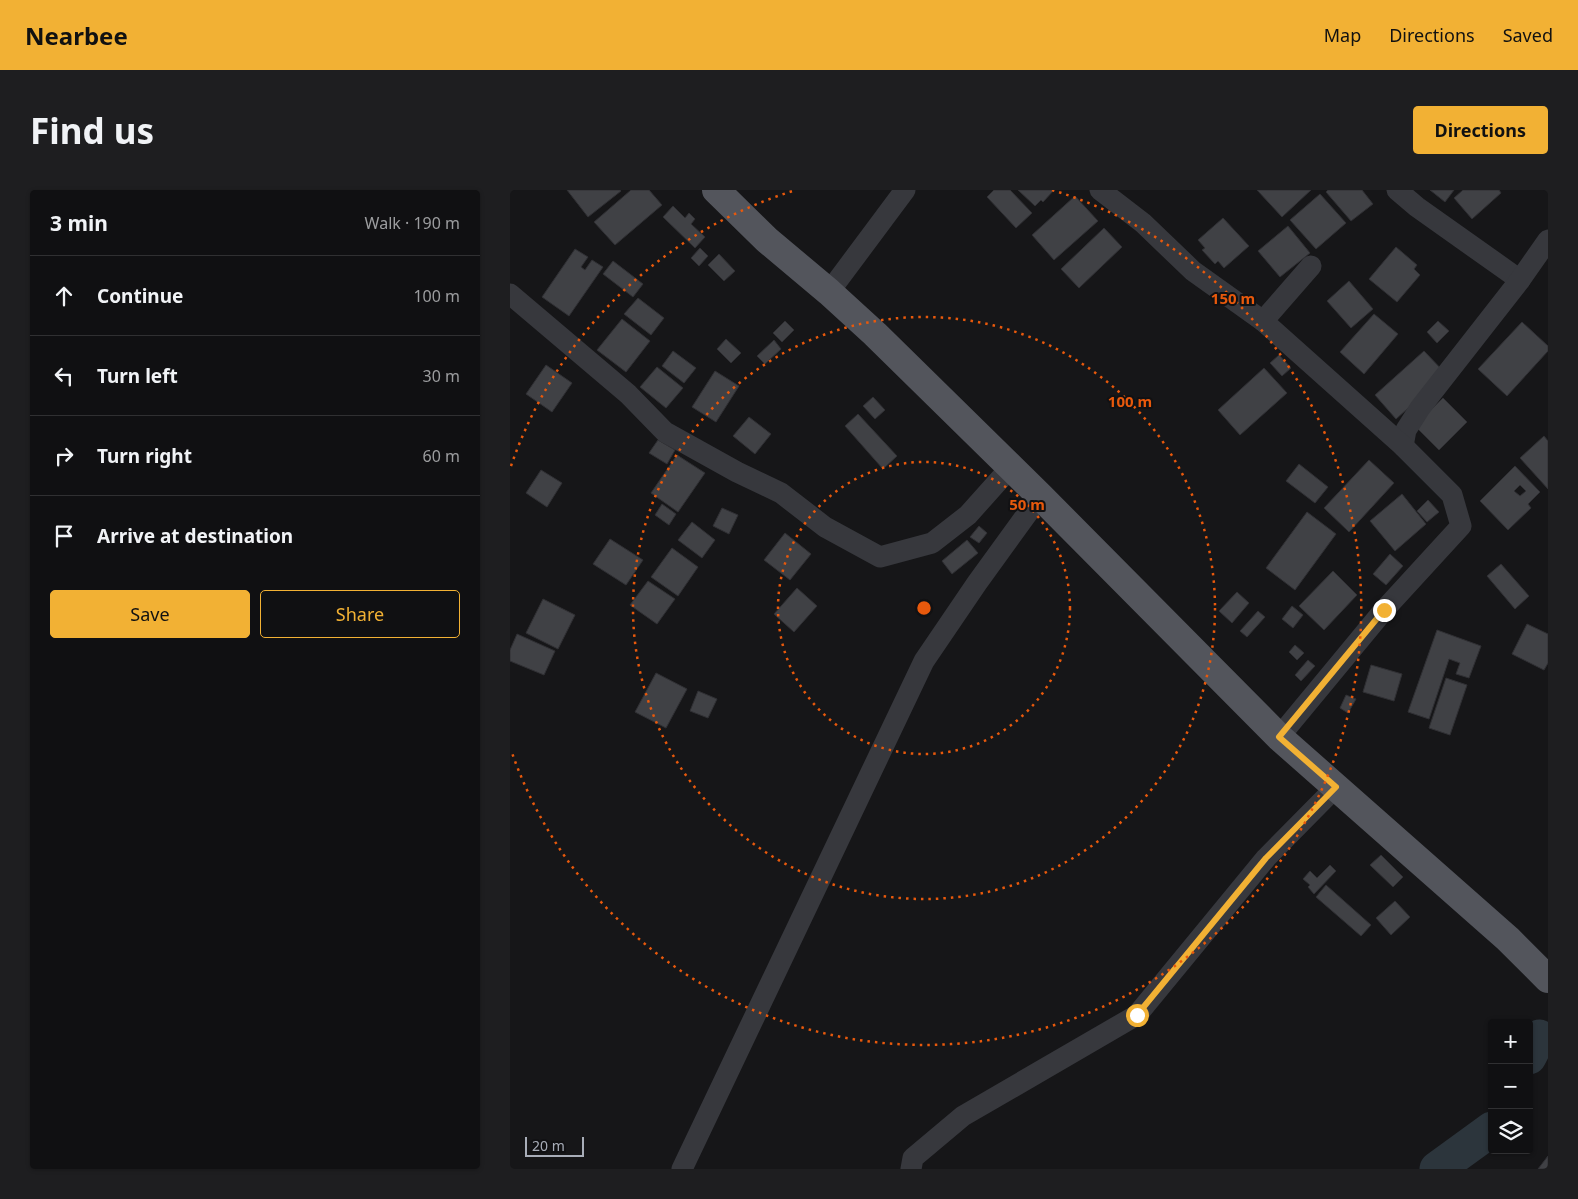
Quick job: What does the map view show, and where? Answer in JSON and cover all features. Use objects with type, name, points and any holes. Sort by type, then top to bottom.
[{"type":"main road","points":[[716,190],[768,240],[875,334],[1040,496],[1279,737],[1508,939],[1548,979]]},
{"type":"street","points":[[829,292],[905,190]]},
{"type":"street","points":[[1100,190],[1143,223],[1193,271],[1263,321],[1403,446],[1452,495],[1461,526],[1384,610],[1279,737]]},
{"type":"street","points":[[1397,190],[1417,207],[1520,280]]},
{"type":"street","points":[[1403,446],[1406,430],[1420,408],[1520,280],[1548,240]]},
{"type":"street","points":[[1263,321],[1311,266]]},
{"type":"street","points":[[510,294],[628,394],[665,432],[737,472],[781,493],[825,527],[880,558],[932,543],[968,515],[1010,468]]},
{"type":"street","points":[[682,1169],[924,661],[977,583],[1040,496]]},
{"type":"street","points":[[911,1169],[913,1158],[963,1116],[1137,1015],[1266,858],[1336,787]]},
{"type":"building","points":[[567,190],[620,190],[621,191],[588,217]]},
{"type":"building","points":[[631,190],[649,190],[662,205],[615,245],[594,222]]},
{"type":"building","points":[[994,190],[1010,190],[1032,213],[1016,228],[987,197]]},
{"type":"building","points":[[1018,190],[1054,190],[1043,202],[1041,200],[1035,206]]},
{"type":"building","points":[[1257,190],[1311,190],[1282,217]]},
{"type":"building","points":[[1328,190],[1362,190],[1373,204],[1351,221],[1326,192]]},
{"type":"building","points":[[1430,190],[1454,190],[1445,202]]},
{"type":"building","points":[[1463,190],[1499,190],[1501,193],[1472,219],[1454,198]]},
{"type":"building","points":[[1320,194],[1346,223],[1316,249],[1290,220]]},
{"type":"building","points":[[1075,196],[1098,221],[1054,260],[1032,235]]},
{"type":"building","points":[[673,206],[685,218],[689,213],[695,219],[691,224],[705,237],[695,248],[663,217]]},
{"type":"building","points":[[1223,218],[1249,246],[1224,268],[1218,261],[1215,264],[1202,250],[1205,248],[1198,240]]},
{"type":"building","points":[[1288,226],[1310,253],[1280,277],[1258,251]]},
{"type":"building","points":[[1104,228],[1122,247],[1079,288],[1061,269]]},
{"type":"building","points":[[1396,247],[1417,265],[1414,269],[1420,275],[1397,302],[1369,279]]},
{"type":"building","points":[[700,248],[708,256],[699,266],[691,258]]},
{"type":"building","points":[[575,249],[588,257],[581,267],[585,270],[592,260],[603,267],[569,316],[542,297]]},
{"type":"building","points":[[719,254],[735,271],[724,281],[708,265]]},
{"type":"building","points":[[613,261],[643,284],[633,297],[603,274]]},
{"type":"building","points":[[1349,281],[1373,309],[1351,328],[1327,301]]},
{"type":"building","points":[[638,298],[664,318],[651,335],[624,314]]},
{"type":"building","points":[[1374,314],[1398,334],[1364,374],[1340,352]]},
{"type":"building","points":[[622,319],[650,341],[626,372],[597,350]]},
{"type":"building","points":[[785,321],[794,330],[782,342],[773,333]]},
{"type":"building","points":[[1438,321],[1449,331],[1437,343],[1427,332]]},
{"type":"building","points":[[1522,322],[1548,346],[1548,351],[1507,396],[1478,369]]},
{"type":"building","points":[[726,339],[741,353],[731,363],[717,349]]},
{"type":"building","points":[[774,340],[781,349],[765,364],[757,356]]},
{"type":"building","points":[[673,351],[696,368],[684,383],[662,366]]},
{"type":"building","points":[[1424,351],[1446,374],[1396,419],[1375,395]]},
{"type":"building","points":[[1279,355],[1291,368],[1282,376],[1270,363]]},
{"type":"building","points":[[546,365],[572,383],[552,412],[526,394]]},
{"type":"building","points":[[657,367],[683,388],[666,408],[640,387]]},
{"type":"building","points":[[1264,368],[1287,393],[1240,435],[1218,410]]},
{"type":"building","points":[[715,371],[739,386],[716,422],[692,407]]},
{"type":"building","points":[[873,397],[885,410],[875,419],[863,406]]},
{"type":"building","points":[[1443,398],[1467,422],[1439,450],[1415,426]]},
{"type":"building","points":[[858,414],[897,456],[883,469],[845,426]]},
{"type":"building","points":[[749,417],[771,434],[755,454],[733,436]]},
{"type":"building","points":[[1544,436],[1548,441],[1548,489],[1520,458]]},
{"type":"building","points":[[658,440],[675,450],[667,464],[649,453]]},
{"type":"building","points":[[677,455],[705,473],[678,512],[651,493]]},
{"type":"building","points":[[1369,460],[1394,483],[1349,532],[1324,508]]},
{"type":"building","points":[[1299,464],[1328,487],[1315,503],[1286,481]]},
{"type":"building","points":[[1515,466],[1540,492],[1528,504],[1531,508],[1508,530],[1480,501]],"holes":[[[1520,485],[1526,491],[1520,496],[1514,491]]]},
{"type":"building","points":[[541,470],[562,483],[547,507],[526,493]]},
{"type":"building","points":[[1402,494],[1426,524],[1395,551],[1370,521]]},
{"type":"building","points":[[1428,500],[1439,512],[1427,522],[1417,511]]},
{"type":"building","points":[[662,504],[676,514],[669,525],[655,515]]},
{"type":"building","points":[[722,508],[738,515],[729,534],[713,526]]},
{"type":"building","points":[[1307,512],[1336,534],[1295,590],[1266,568]]},
{"type":"building","points":[[692,522],[715,540],[702,558],[678,540]]},
{"type":"building","points":[[979,526],[987,533],[979,543],[970,537]]},
{"type":"building","points":[[785,533],[811,554],[790,580],[764,560]]},
{"type":"building","points":[[610,539],[643,560],[626,585],[593,564]]},
{"type":"building","points":[[967,540],[978,553],[952,574],[942,561]]},
{"type":"building","points":[[672,548],[698,567],[678,596],[651,577]]},
{"type":"building","points":[[1390,554],[1403,566],[1386,585],[1373,574]]},
{"type":"building","points":[[1501,564],[1529,596],[1515,609],[1487,576]]},
{"type":"building","points":[[1333,571],[1357,595],[1324,630],[1299,606]]},
{"type":"building","points":[[648,581],[675,599],[657,624],[630,605]]},
{"type":"building","points":[[797,588],[817,606],[794,632],[774,614]]},
{"type":"building","points":[[1237,592],[1249,603],[1232,623],[1219,611]]},
{"type":"building","points":[[543,599],[575,615],[558,649],[526,633]]},
{"type":"building","points":[[1292,606],[1303,615],[1293,628],[1282,619]]},
{"type":"building","points":[[1258,611],[1265,617],[1247,637],[1240,631]]},
{"type":"building","points":[[1527,624],[1548,634],[1548,663],[1544,670],[1512,654]]},
{"type":"building","points":[[1437,630],[1481,646],[1469,678],[1456,674],[1460,663],[1449,659],[1429,719],[1408,712]]},
{"type":"building","points":[[517,634],[555,651],[544,675],[510,661],[510,650]]},
{"type":"building","points":[[1295,645],[1304,653],[1297,660],[1289,652]]},
{"type":"building","points":[[1308,660],[1315,666],[1301,681],[1295,675]]},
{"type":"building","points":[[1371,665],[1402,674],[1394,701],[1363,692]]},
{"type":"building","points":[[656,673],[687,689],[666,728],[635,712]]},
{"type":"building","points":[[1446,678],[1467,685],[1450,735],[1429,728]]},
{"type":"building","points":[[698,691],[717,699],[708,718],[690,711]]},
{"type":"building","points":[[1346,695],[1356,699],[1348,713],[1340,708]]},
{"type":"building","points":[[1381,855],[1403,877],[1393,887],[1370,865]]},
{"type":"building","points":[[1330,865],[1336,871],[1314,894],[1308,887],[1310,885],[1303,879],[1310,871],[1317,878]]},
{"type":"building","points":[[1326,885],[1371,925],[1361,936],[1316,897]]},
{"type":"building","points":[[1395,901],[1410,917],[1391,935],[1376,918]]},
{"type":"building","points":[[1548,1156],[1548,1169],[1538,1169]]},
{"type":"waterway","points":[[1533,1049],[1539,1037]]},
{"type":"waterway","points":[[1437,1169],[1488,1132]]},
{"type":"route","points":[[1137,1015],[1266,858],[1336,787],[1279,737],[1384,610]]}]
